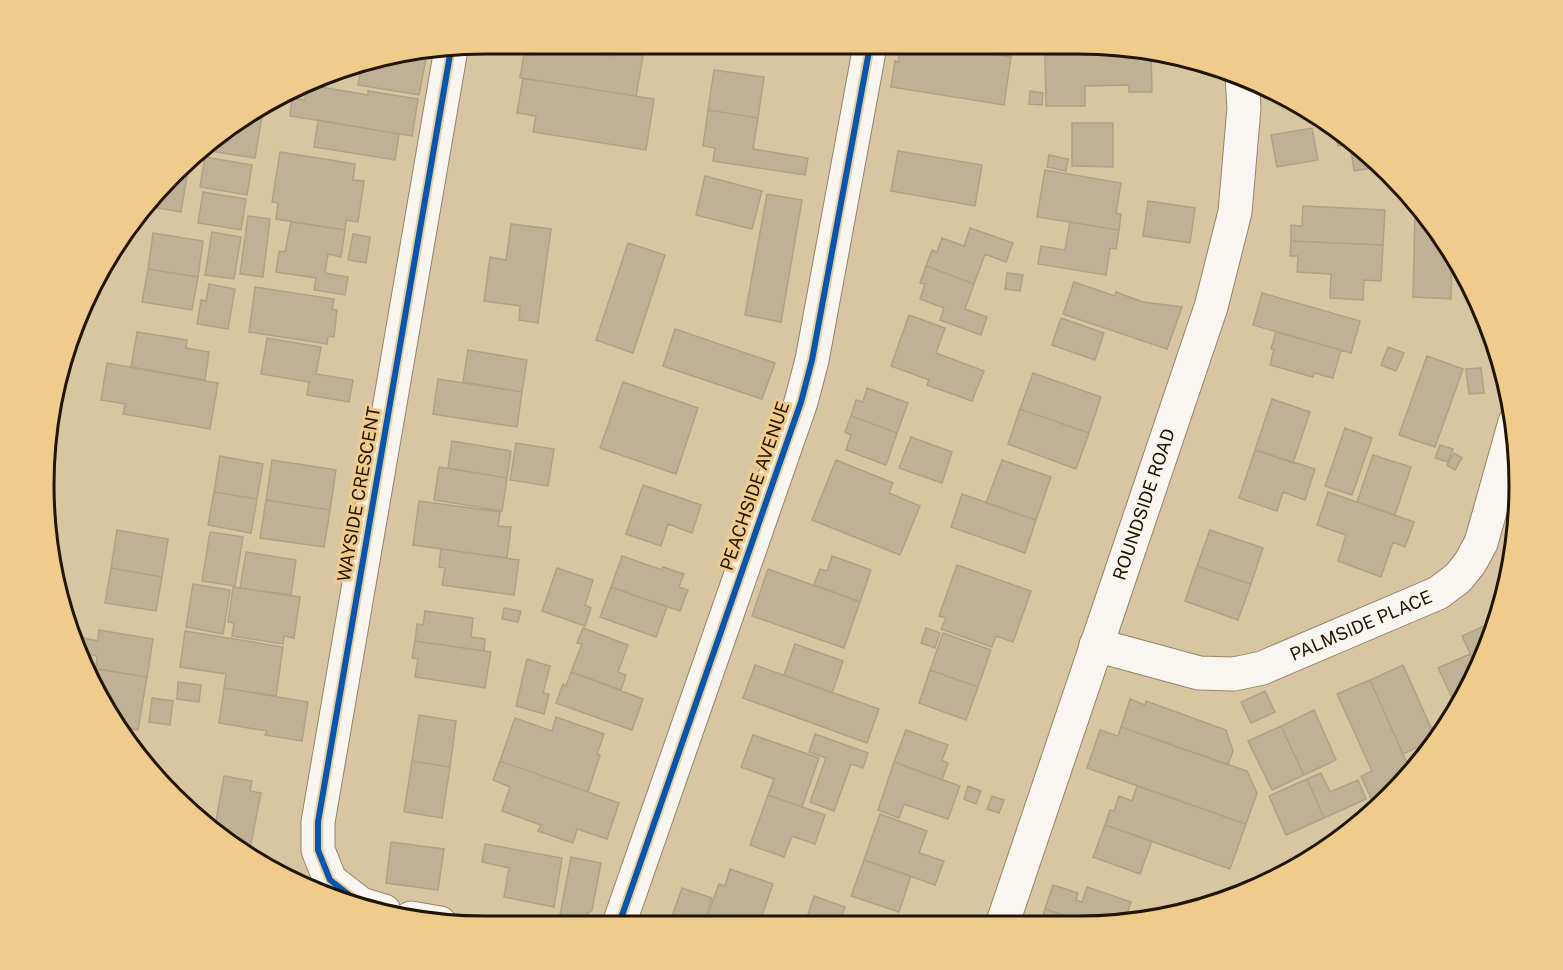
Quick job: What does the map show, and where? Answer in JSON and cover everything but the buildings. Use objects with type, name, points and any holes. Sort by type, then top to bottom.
[{"type":"street","name":"PEACHSIDE AVENUE","points":[[623,916],[801,402],[812,360],[869,54]]},
{"type":"street","name":"WAYSIDE CRESCENT","points":[[348,894],[330,879],[318,850],[318,822],[450,56]]},
{"type":"street","name":"ROUNDSIDE ROAD","points":[[1005,916],[1211,307],[1235,212],[1244,108],[1243,87]]},
{"type":"street","name":"PALMSIDE PLACE","points":[[1096,645],[1199,673],[1234,674],[1262,668],[1438,593],[1458,578],[1481,543],[1507,450]]},
{"type":"cycle path","points":[[622,916],[801,402],[812,360],[869,54]]},
{"type":"cycle path","points":[[347,893],[330,880],[318,850],[318,822],[450,56]]}]
